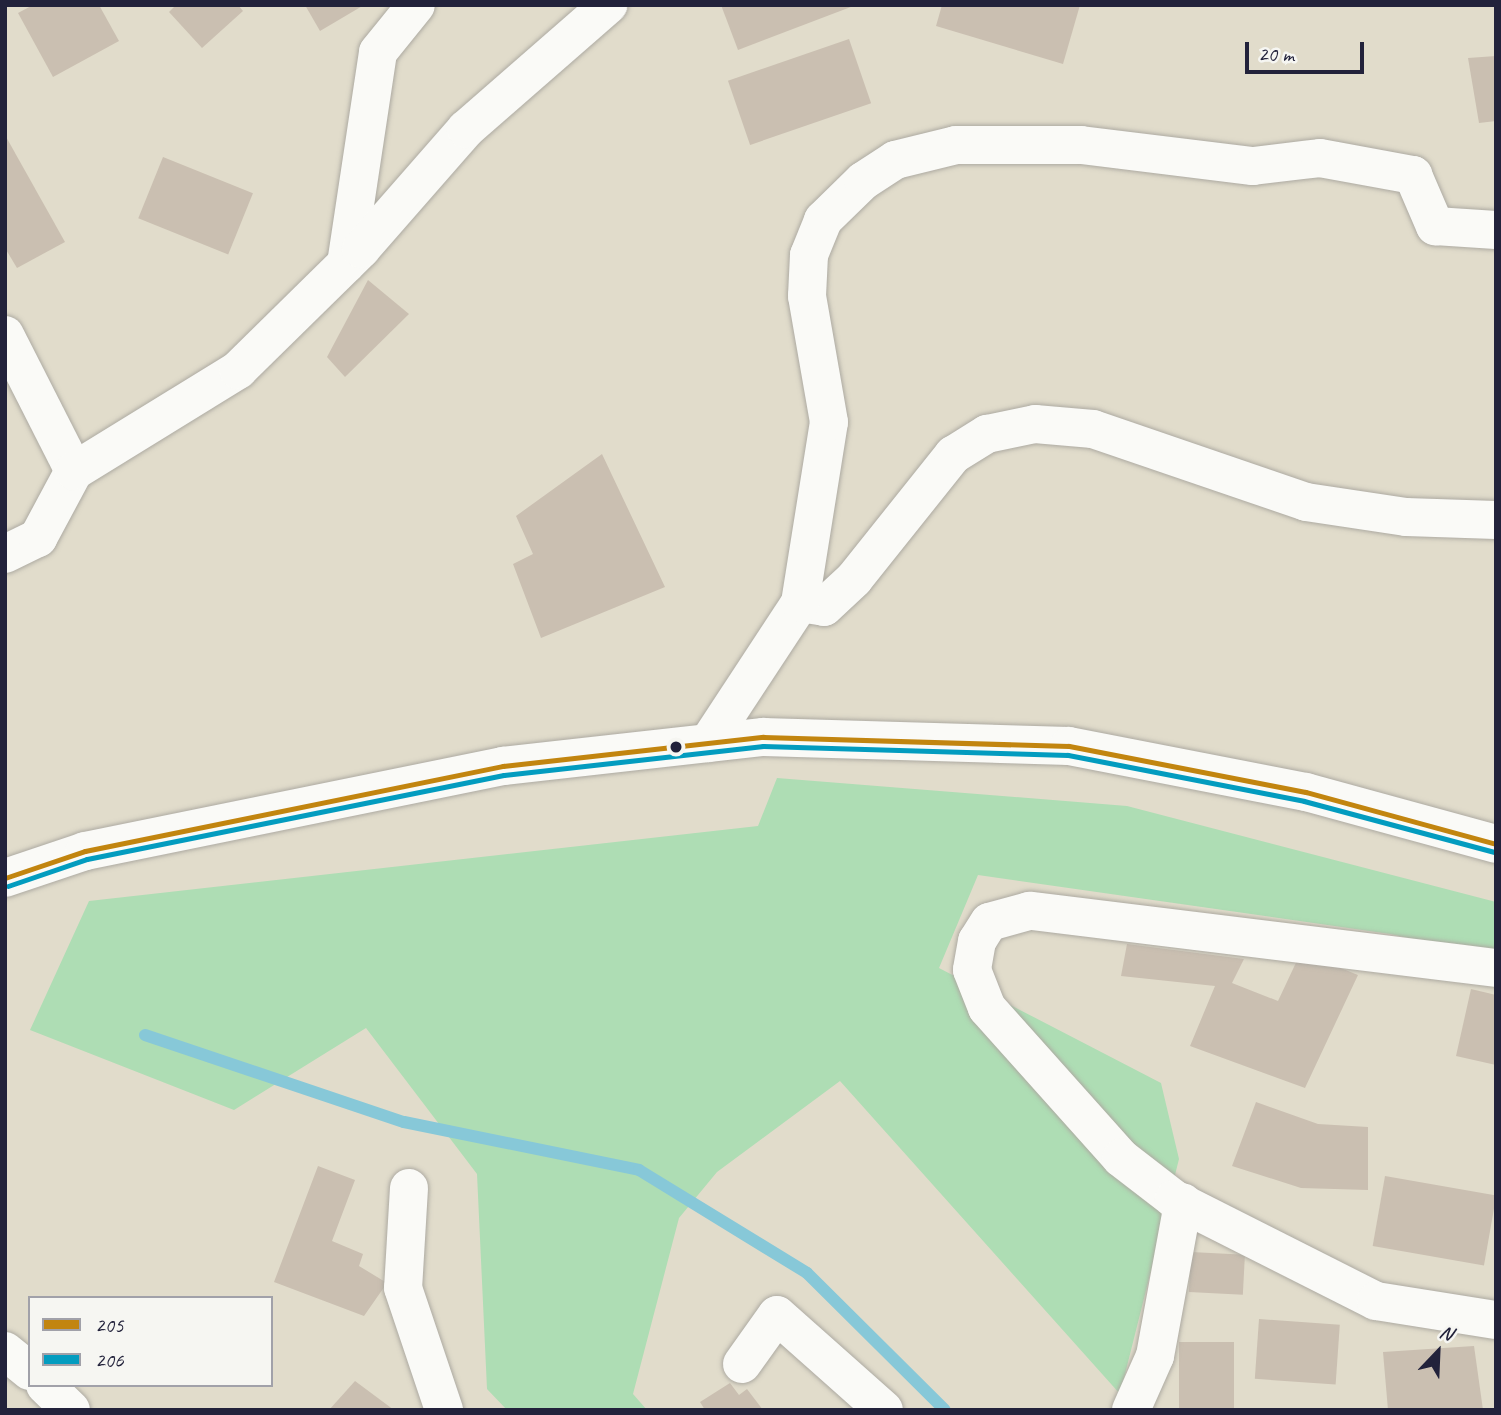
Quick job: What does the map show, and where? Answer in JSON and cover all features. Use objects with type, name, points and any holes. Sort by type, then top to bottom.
[{"type":"street","points":[[346,264],[378,52],[416,5]]},
{"type":"street","points":[[5,554],[38,538],[74,471],[238,370],[346,264],[466,129],[608,5]]},
{"type":"street","points":[[708,743],[800,603],[829,422],[807,296],[809,255],[824,220],[863,181],[895,160],[956,145],[1081,145],[1253,166],[1320,158],[1413,175],[1435,226],[1496,230]]},
{"type":"street","points":[[5,335],[74,471]]},
{"type":"street","points":[[800,603],[824,607],[854,579],[953,455],[987,434],[1035,425],[1093,429],[1306,502],[1406,517],[1496,520]]},
{"type":"street","points":[[5,878],[85,851],[489,769],[763,737],[1069,746],[1306,792],[1496,844]]},
{"type":"street","points":[[1496,968],[1029,911],[1005,912],[989,922],[977,941],[972,970],[988,1008],[1121,1158],[1183,1203],[1376,1301],[1496,1320]]},
{"type":"street","points":[[409,1188],[403,1288],[447,1406]]},
{"type":"street","points":[[1131,1410],[1155,1356],[1183,1203]]},
{"type":"street","points":[[742,1364],[777,1315],[884,1410]]},
{"type":"street","points":[[5,1351],[28,1369]]},
{"type":"street","points":[[47,1387],[71,1410]]},
{"type":"green space","points":[[777,778],[1127,806],[1496,902],[1496,957],[1390,934],[978,875],[939,968],[1161,1083],[1179,1159],[1120,1394],[840,1081],[717,1172],[679,1218],[633,1394],[647,1410],[507,1410],[487,1389],[477,1174],[366,1028],[234,1110],[30,1030],[89,901],[758,826]]},
{"type":"building","points":[[33,5],[99,5],[119,41],[53,77],[18,13]]},
{"type":"building","points":[[176,5],[238,5],[243,11],[202,48],[169,12]]},
{"type":"building","points":[[305,5],[364,5],[320,31]]},
{"type":"building","points":[[721,5],[856,5],[738,50]]},
{"type":"building","points":[[942,5],[1080,5],[1063,64],[936,26]]},
{"type":"building","points":[[849,39],[871,103],[750,145],[728,81]]},
{"type":"building","points":[[1496,56],[1496,121],[1479,123],[1468,58]]},
{"type":"building","points":[[5,135],[65,242],[17,268],[5,248]]},
{"type":"building","points":[[163,157],[253,193],[228,255],[138,218]]},
{"type":"building","points":[[368,280],[409,314],[345,377],[327,357]]},
{"type":"building","points":[[602,454],[665,587],[541,638],[513,564],[533,554],[516,516]]},
{"type":"building","points":[[1127,944],[1244,959],[1232,983],[1278,1001],[1301,952],[1358,975],[1305,1088],[1190,1046],[1215,986],[1121,976]]},
{"type":"building","points":[[1471,989],[1496,995],[1496,1065],[1456,1056]]},
{"type":"building","points":[[1256,1102],[1318,1124],[1368,1127],[1368,1190],[1301,1188],[1232,1166]]},
{"type":"building","points":[[318,1166],[355,1180],[332,1241],[363,1254],[359,1266],[387,1283],[364,1316],[274,1282]]},
{"type":"building","points":[[1385,1176],[1496,1196],[1484,1266],[1373,1246]]},
{"type":"building","points":[[1191,1252],[1245,1255],[1243,1295],[1189,1292]]},
{"type":"building","points":[[1259,1319],[1340,1325],[1336,1385],[1255,1379]]},
{"type":"building","points":[[1179,1342],[1234,1342],[1234,1410],[1179,1410]]},
{"type":"building","points":[[1474,1346],[1483,1410],[1388,1410],[1383,1352]]},
{"type":"building","points":[[355,1381],[394,1410],[329,1410]]},
{"type":"building","points":[[730,1383],[739,1395],[747,1389],[763,1410],[705,1410],[700,1402]]},
{"type":"waterway","points":[[145,1035],[404,1122],[639,1170],[807,1273],[945,1410]]},
{"type":"transit line","name":"205","points":[[5,878],[85,851],[503,766],[763,737],[1069,746],[1306,792],[1496,844]]},
{"type":"transit line","name":"206","points":[[8,886],[87,859],[504,775],[763,746],[1068,755],[1304,801],[1494,852]]}]
